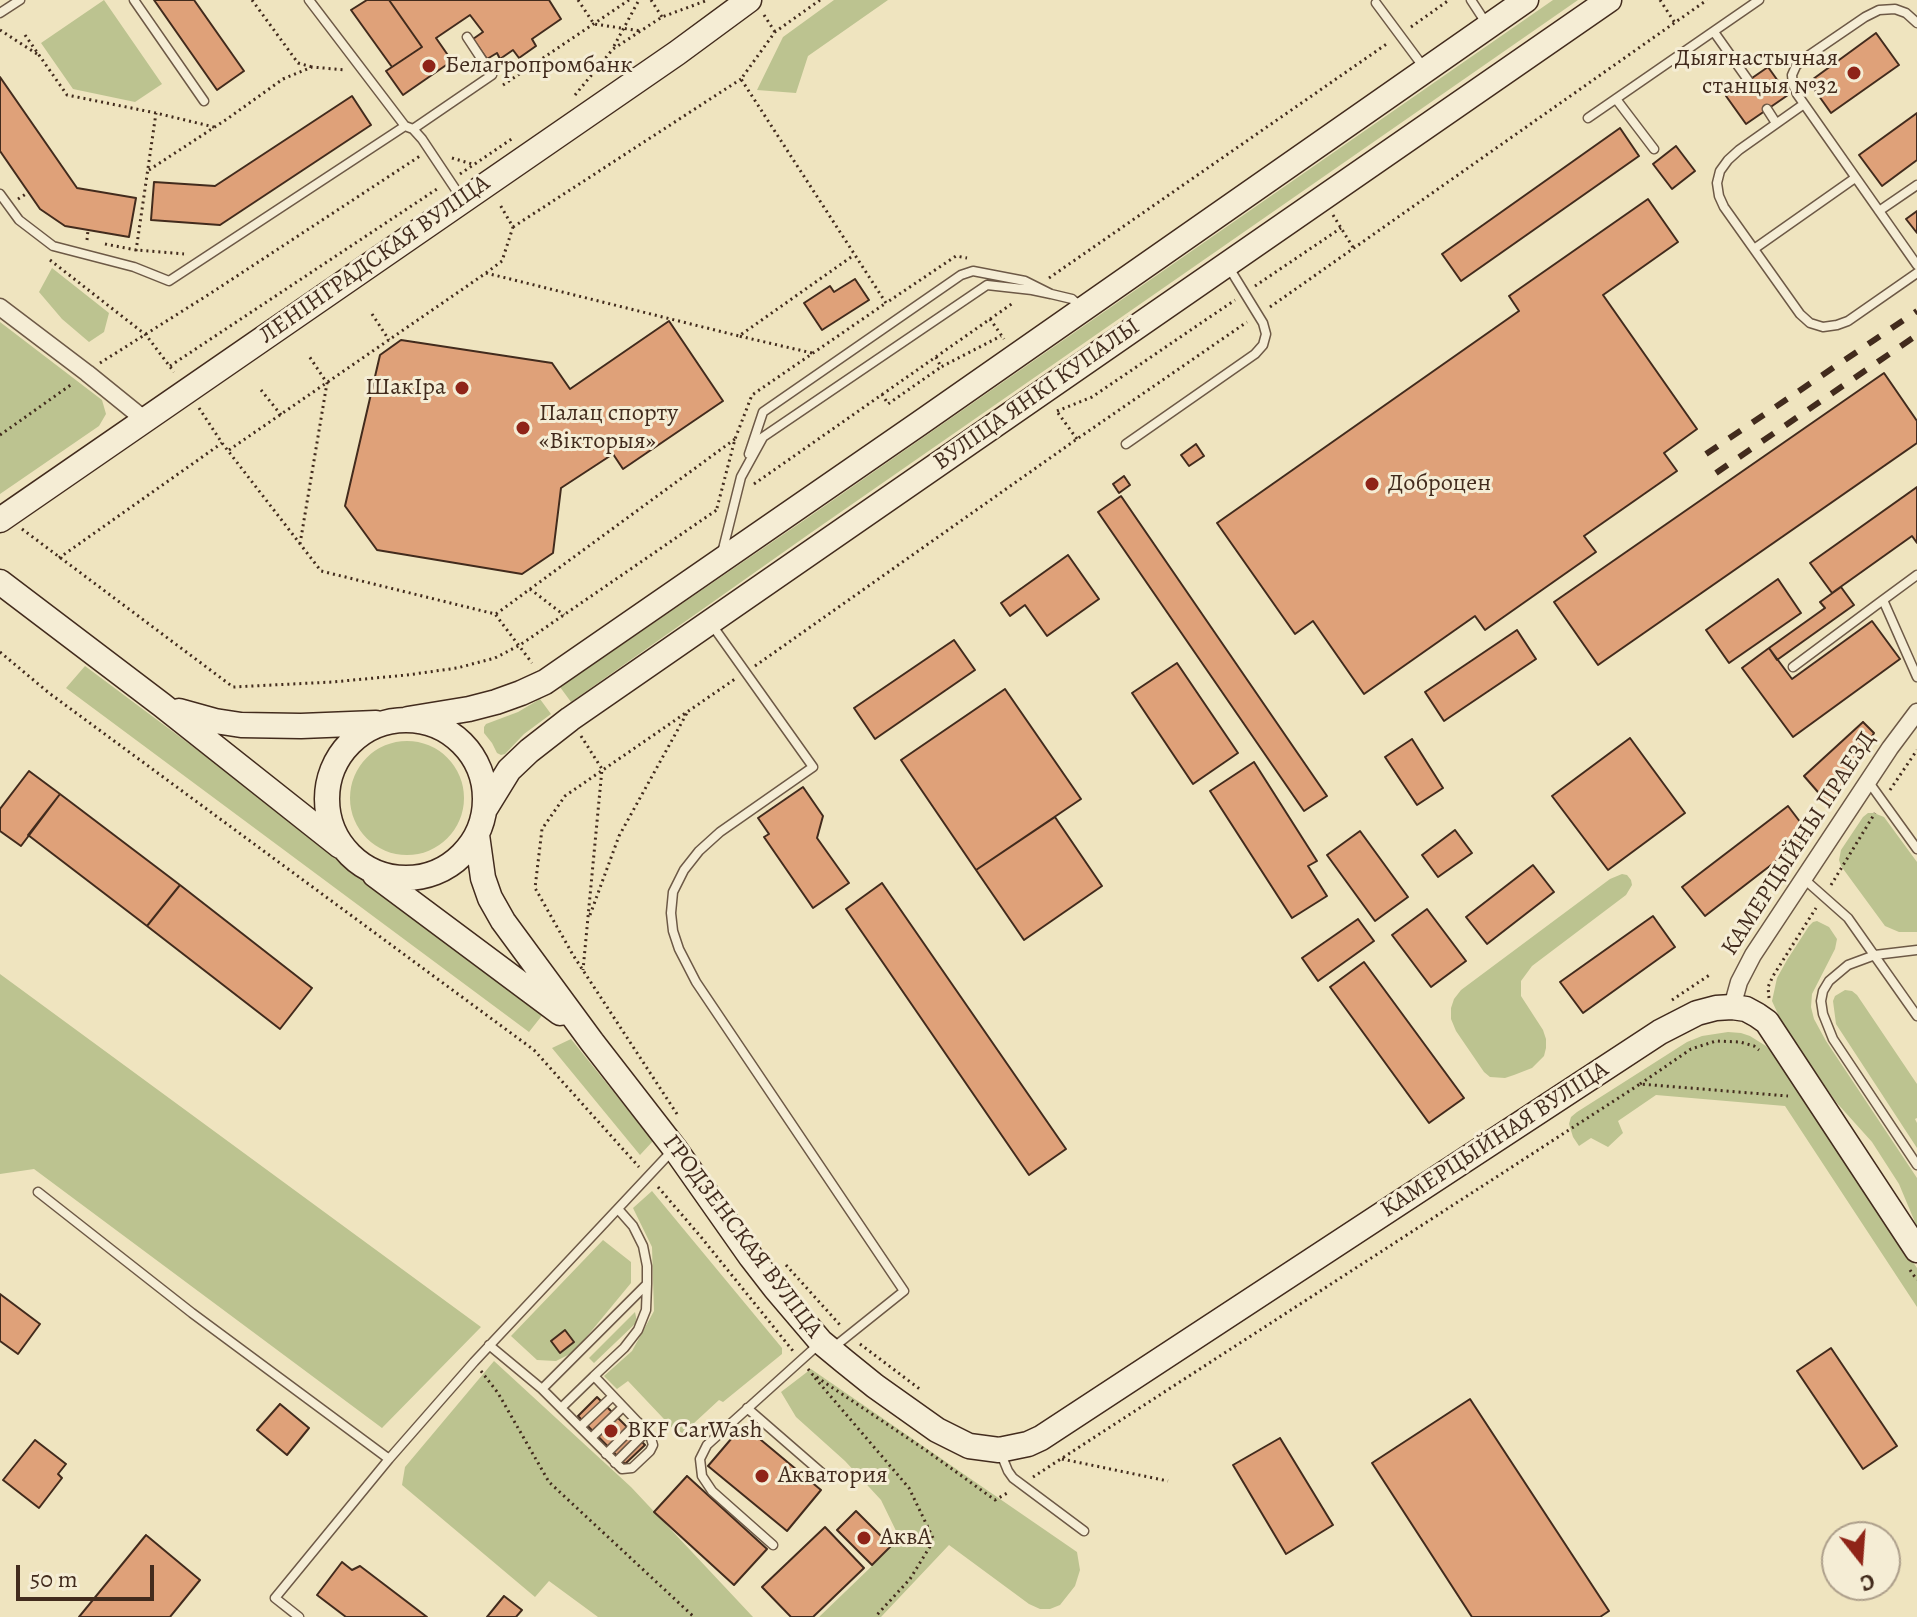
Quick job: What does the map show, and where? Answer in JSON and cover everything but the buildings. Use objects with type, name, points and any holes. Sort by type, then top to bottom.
[{"type":"main road","name":"ЛЕНІНГРАДСКАЯ ВУЛІЦА","points":[[3,518],[145,420],[456,190],[677,53],[749,0]]},
{"type":"main road","name":"ВУЛІЦА ЯНКІ КУПАЛЫ","points":[[408,719],[496,702],[545,682],[1526,0]]},
{"type":"main road","name":"ВУЛІЦА ЯНКІ КУПАЛЫ","points":[[485,809],[509,770],[570,719],[1609,0]]},
{"type":"main road","points":[[0,582],[162,705],[365,867],[389,877],[415,878],[440,871],[462,855],[477,835],[485,809],[484,782],[474,758],[457,737],[434,724],[408,719],[301,726],[241,725],[191,715],[162,705]]},
{"type":"main road","points":[[345,850],[333,831],[327,810],[327,788],[333,766],[345,747],[362,732],[382,723]]},
{"type":"main road","name":"ГРОДЗЕНСКАЯ ВУЛІЦА","points":[[477,835],[483,878],[503,921],[675,1149],[751,1257],[875,1386],[944,1435],[969,1446],[999,1450]]},
{"type":"main road","name":"ГРОДЗЕНСКАЯ ВУЛІЦА","points":[[365,867],[547,1003],[592,1042]]},
{"type":"main road","points":[[1732,1007],[1746,1009],[1767,1022],[1913,1258]]},
{"type":"main road","name":"КАМЕРЦЫЙНАЯ ВУЛІЦА","points":[[999,1450],[1041,1438],[1660,1032],[1697,1013],[1732,1007]]},
{"type":"street","points":[[0,307],[145,420]]},
{"type":"street","name":"КАМЕРЦЫЙНЫ ПРАЕЗД","points":[[1732,1007],[1739,982],[1753,955],[1917,712]]},
{"type":"lane","points":[[0,13],[20,0]]},
{"type":"lane","points":[[134,0],[204,101]]},
{"type":"lane","points":[[309,0],[429,150],[456,190]]},
{"type":"lane","points":[[1471,0],[1488,26]]},
{"type":"lane","points":[[1740,0],[1746,9]]},
{"type":"lane","points":[[1588,118],[1759,0]]},
{"type":"lane","points":[[1376,3],[1426,70]]},
{"type":"lane","points":[[1917,23],[1906,13],[1895,9],[1879,10],[1802,60],[1792,75],[1797,94],[1917,265]]},
{"type":"lane","points":[[1714,32],[1748,80]]},
{"type":"lane","points":[[0,194],[19,220],[53,246],[134,267],[169,281],[492,75],[467,37]]},
{"type":"lane","points":[[1616,99],[1654,149]]},
{"type":"lane","points":[[1804,104],[1728,160],[1720,171],[1717,183],[1724,207],[1800,314],[1810,323],[1823,327],[1848,321],[1917,273]]},
{"type":"lane","points":[[1767,109],[1776,123]]},
{"type":"lane","points":[[1754,249],[1855,178]]},
{"type":"lane","points":[[1879,211],[1917,185]]},
{"type":"lane","points":[[1126,444],[1255,354],[1263,345],[1266,334],[1259,314],[1226,264]]},
{"type":"lane","points":[[715,564],[722,552],[741,477],[763,412],[961,275],[973,271],[1025,281],[1034,288]]},
{"type":"lane","points":[[741,477],[763,437],[987,285],[1034,288],[1072,299],[1083,310]]},
{"type":"lane","points":[[1793,667],[1917,575]]},
{"type":"lane","points":[[1883,600],[1917,677]]},
{"type":"lane","points":[[710,622],[813,767],[720,832],[699,851],[684,870],[673,892],[673,931],[696,982],[904,1291],[833,1342],[801,1360],[707,1445],[700,1459],[702,1476],[712,1491],[773,1545]]},
{"type":"lane","points":[[1868,781],[1917,849]]},
{"type":"lane","points":[[1804,879],[1848,918],[1917,1016]]},
{"type":"lane","points":[[1917,950],[1875,955],[1848,965],[1829,981],[1821,1001],[1833,1039],[1917,1165]]},
{"type":"lane","points":[[299,1617],[275,1598],[389,1459],[489,1345],[675,1149]]},
{"type":"lane","points":[[38,1192],[192,1313],[389,1459]]},
{"type":"lane","points":[[561,1408],[624,1348],[638,1330],[646,1310],[647,1266],[643,1246],[633,1226],[618,1209]]},
{"type":"lane","points":[[542,1389],[647,1284]]},
{"type":"lane","points":[[489,1345],[542,1389],[615,1463],[622,1469],[632,1468],[650,1451],[653,1441],[594,1376]]},
{"type":"lane","points":[[580,1427],[613,1396]]},
{"type":"lane","points":[[591,1438],[623,1407]]},
{"type":"lane","points":[[747,1408],[823,1474]]},
{"type":"lane","points":[[606,1454],[638,1422]]},
{"type":"lane","points":[[615,1463],[647,1431]]},
{"type":"lane","points":[[999,1450],[1008,1471],[1021,1485],[1084,1531]]},
{"type":"path","points":[[252,0],[298,63],[357,70]]},
{"type":"path","points":[[578,0],[594,24],[641,31]]},
{"type":"path","points":[[493,91],[629,0]]},
{"type":"path","points":[[575,96],[613,49],[639,0]]},
{"type":"path","points":[[651,0],[662,17]]},
{"type":"path","points":[[613,49],[662,17],[708,0]]},
{"type":"path","points":[[513,227],[741,79],[775,32],[820,0]]},
{"type":"path","points":[[1660,0],[1675,23]]},
{"type":"path","points":[[682,1121],[583,970],[535,888],[542,829],[565,796],[1354,249],[1707,0]]},
{"type":"path","points":[[0,30],[40,56]]},
{"type":"path","points":[[25,35],[67,95],[215,127]]},
{"type":"path","points":[[149,170],[283,79],[312,67]]},
{"type":"path","points":[[3,518],[233,687],[407,675],[457,668],[495,658],[520,645],[735,498],[1352,68]]},
{"type":"path","points":[[741,79],[886,303],[956,256],[970,259]]},
{"type":"path","points":[[134,267],[156,113]]},
{"type":"path","points":[[170,366],[456,190],[524,131]]},
{"type":"path","points":[[49,259],[146,335],[429,150]]},
{"type":"path","points":[[20,208],[15,201],[29,192]]},
{"type":"path","points":[[1321,198],[1354,249]]},
{"type":"path","points":[[1057,411],[1092,397],[1341,228]]},
{"type":"path","points":[[87,240],[88,230]]},
{"type":"path","points":[[99,243],[189,255]]},
{"type":"path","points":[[739,336],[854,255]]},
{"type":"path","points":[[1040,272],[1053,275]]},
{"type":"path","points":[[229,451],[486,273],[814,353]]},
{"type":"path","points":[[372,314],[389,340]]},
{"type":"path","points":[[882,394],[888,404],[941,367],[1001,336]]},
{"type":"path","points":[[300,544],[327,383],[309,356]]},
{"type":"path","points":[[936,356],[941,367]]},
{"type":"path","points":[[261,390],[281,415]]},
{"type":"path","points":[[495,614],[735,439]]},
{"type":"path","points":[[58,558],[222,443],[321,571],[495,614],[520,645]]},
{"type":"path","points":[[530,589],[564,615]]},
{"type":"path","points":[[0,652],[49,693],[534,1050],[701,1237],[801,1360]]},
{"type":"path","points":[[588,918],[619,836],[687,711]]},
{"type":"path","points":[[1882,802],[1917,750]]},
{"type":"path","points":[[583,970],[602,769]]},
{"type":"path","points":[[1021,1485],[1691,1049],[1716,1041],[1740,1042],[1754,1046],[1765,1054]]},
{"type":"path","points":[[1640,1084],[1796,1096]]},
{"type":"path","points":[[780,1258],[833,1342],[923,1392]]},
{"type":"path","points":[[1913,1258],[1917,1280]]},
{"type":"path","points":[[474,1362],[498,1393],[549,1482],[694,1617]]},
{"type":"path","points":[[812,1374],[909,1488],[934,1540],[910,1579],[875,1617]]},
{"type":"path","points":[[1060,1459],[1168,1481]]},
{"type":"green space","points":[[104,0],[162,84],[135,102],[73,89],[41,43]]},
{"type":"green space","points":[[834,0],[888,0],[808,56],[796,93],[757,90],[783,37]]},
{"type":"green space","points":[[1553,0],[1578,0],[571,702],[560,687],[803,521]]},
{"type":"green space","points":[[52,268],[109,313],[104,332],[89,342],[62,319],[39,292]]},
{"type":"green space","points":[[0,322],[102,400],[106,414],[99,426],[0,494]]},
{"type":"green space","points":[[85,666],[544,1013],[529,1032],[66,688]]},
{"type":"green space","points":[[540,699],[551,714],[524,734],[505,754],[497,753],[484,733],[486,724],[518,712]]},
{"type":"green space","points":[[407,741],[439,750],[455,766],[464,798],[455,830],[439,846],[407,855],[375,846],[359,830],[350,798],[359,766],[375,750]]},
{"type":"green space","points":[[1868,813],[1884,817],[1917,862],[1917,932],[1899,932],[1885,926],[1841,866],[1841,850]]},
{"type":"green space","points":[[1627,875],[1632,885],[1626,895],[1532,966],[1521,981],[1521,996],[1546,1039],[1544,1056],[1532,1068],[1514,1075],[1490,1077],[1456,1031],[1451,1019],[1454,999],[1461,990],[1610,879]]},
{"type":"green space","points":[[1817,921],[1829,927],[1837,939],[1812,994],[1814,1019],[1917,1178],[1917,1227],[1899,1184],[1872,1142],[1836,1102],[1783,1025],[1772,1001],[1777,978],[1787,960],[1809,926]]},
{"type":"green space","points":[[0,974],[481,1327],[382,1428],[34,1169],[0,1174]]},
{"type":"green space","points":[[1845,990],[1857,995],[1917,1084],[1917,1148],[1836,1024],[1833,1001]]},
{"type":"green space","points":[[1728,1032],[1750,1036],[1774,1055],[1917,1268],[1917,1307],[1785,1106],[1656,1095],[1618,1121],[1623,1133],[1608,1147],[1591,1138],[1579,1146],[1569,1124],[1577,1112],[1687,1042]]},
{"type":"green space","points":[[571,1039],[653,1141],[640,1155],[552,1048]]},
{"type":"green space","points":[[652,1191],[782,1348],[782,1354],[723,1402],[719,1400],[680,1436],[628,1381],[617,1389],[604,1376],[632,1351],[654,1311],[652,1247],[633,1208]]},
{"type":"green space","points":[[603,1240],[631,1262],[631,1283],[574,1352],[556,1361],[537,1360],[511,1336]]},
{"type":"green space","points":[[635,1312],[637,1322],[594,1363],[589,1358]]},
{"type":"green space","points":[[494,1361],[631,1487],[753,1617],[598,1617],[549,1581],[535,1597],[402,1485],[405,1467]]},
{"type":"green space","points":[[811,1369],[1077,1552],[1080,1570],[1075,1586],[1060,1605],[1040,1609],[1029,1604],[949,1545],[881,1617],[819,1617],[900,1539],[881,1500],[845,1461],[796,1417],[781,1392]]},
{"type":"railway","points":[[1706,454],[1917,311]]},
{"type":"railway","points":[[1716,473],[1917,335]]},
{"type":"place","name":"Белагропромбанк","points":[[429,66]]},
{"type":"place","name":"Дыягнастычная станцыя №32","points":[[1854,73]]},
{"type":"place","name":"ШакІра","points":[[462,388]]},
{"type":"place","name":"Палац спорту «Вікторыя»","points":[[523,428]]},
{"type":"place","name":"Доброцен","points":[[1372,484]]},
{"type":"place","name":"BKF CarWash","points":[[611,1431]]},
{"type":"place","name":"Акватория","points":[[762,1476]]},
{"type":"place","name":"АквА","points":[[864,1538]]}]
